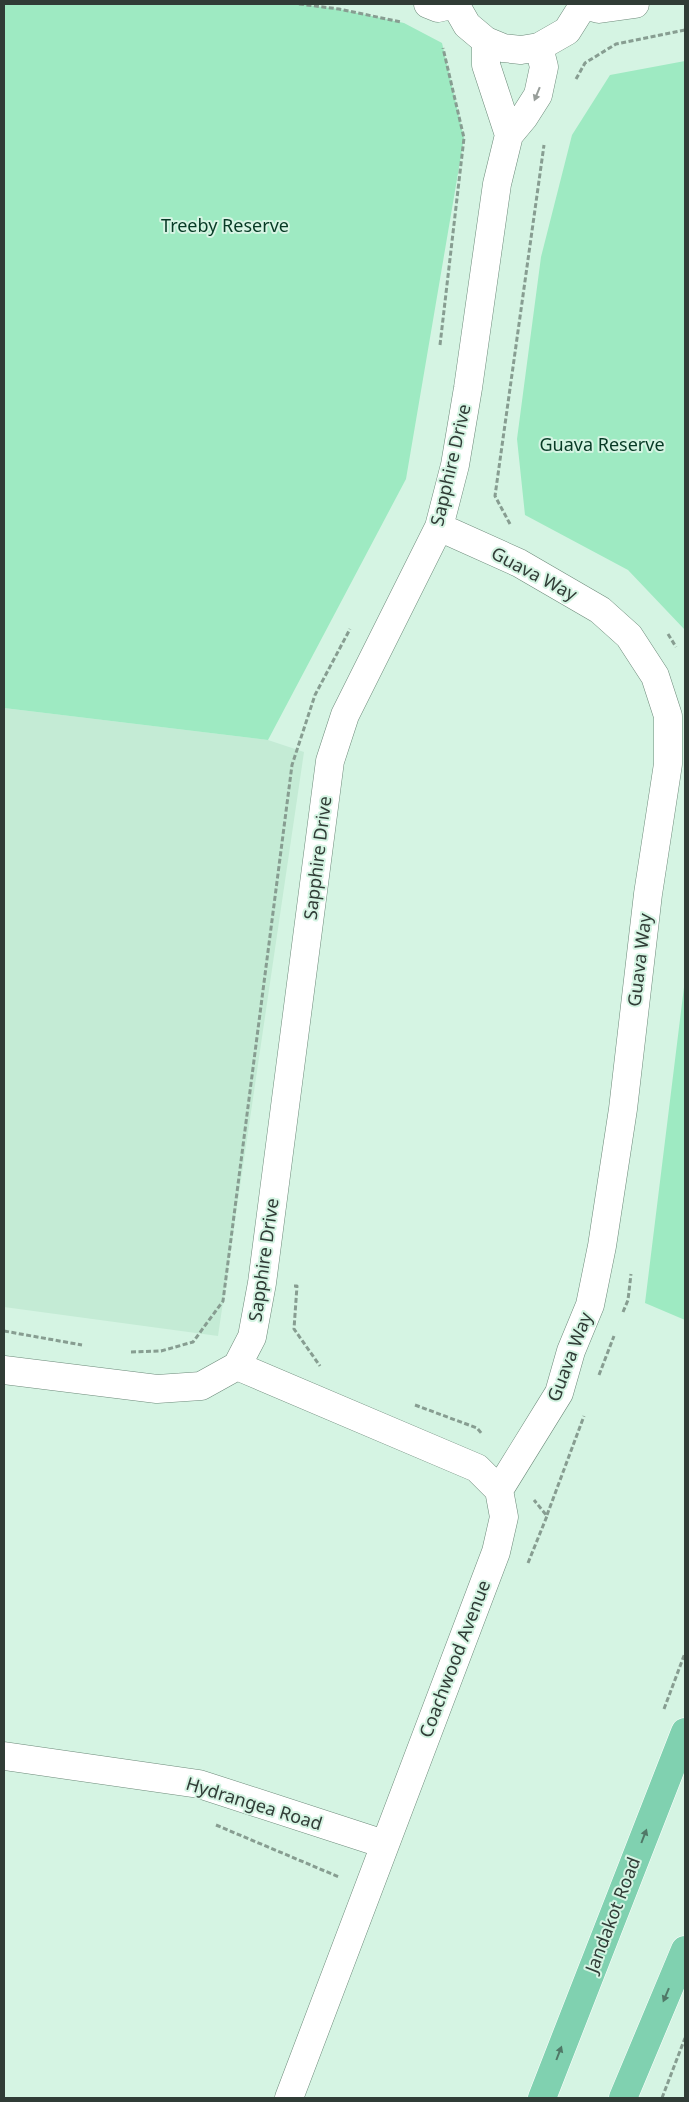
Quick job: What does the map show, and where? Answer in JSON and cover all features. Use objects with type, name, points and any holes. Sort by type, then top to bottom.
[{"type":"main road","name":"Jandakot Road","points":[[542,2098],[685,1732]]},
{"type":"main road","points":[[623,2098],[685,1950]]},
{"type":"street","points":[[428,4],[438,8],[455,4],[467,25],[486,41],[503,48],[521,50],[539,47],[567,31],[584,4],[599,9],[636,4]]},
{"type":"street","points":[[486,41],[486,65],[509,135]]},
{"type":"street","name":"Sapphire Drive","points":[[237,1366],[252,1337],[262,1283],[330,761],[348,707],[439,527],[457,455],[497,184],[509,135],[524,117],[538,95],[544,67],[539,47]]},
{"type":"street","name":"Guava Way","points":[[439,527],[519,563],[600,610],[629,636],[650,668],[655,676],[668,716],[668,764],[648,894],[623,1109],[596,1280],[590,1305],[571,1351],[559,1393],[505,1480]]},
{"type":"street","points":[[4,1370],[157,1389],[201,1386],[237,1366],[505,1480]]},
{"type":"street","name":"Coachwood Avenue","points":[[289,2098],[496,1552],[504,1517],[505,1480]]},
{"type":"street","name":"Hydrangea Road","points":[[4,1756],[199,1784],[384,1844]]},
{"type":"path","points":[[572,86],[586,63],[616,44],[685,30]]},
{"type":"path","points":[[512,528],[495,496],[542,149],[545,141]]},
{"type":"path","points":[[226,1281],[296,1286],[294,1328],[322,1370]]},
{"type":"path","points":[[414,1404],[477,1428],[505,1480],[546,1516],[525,1571]]},
{"type":"path","points":[[208,1822],[368,1888]]},
{"type":"path","points":[[662,2098],[685,2038]]},
{"type":"shaded area","points":[[4,708],[268,740],[304,752],[218,1336],[4,1307]]},
{"type":"green space","name":"Treeby Reserve","points":[[4,4],[299,4],[339,9],[404,23],[442,43],[464,138],[406,479],[268,740],[4,708]]},
{"type":"green space","name":"Guava Reserve","points":[[685,61],[685,630],[628,570],[525,515],[517,439],[541,257],[572,135],[610,75]]},
{"type":"green space","points":[[685,979],[685,1320],[645,1303]]}]
